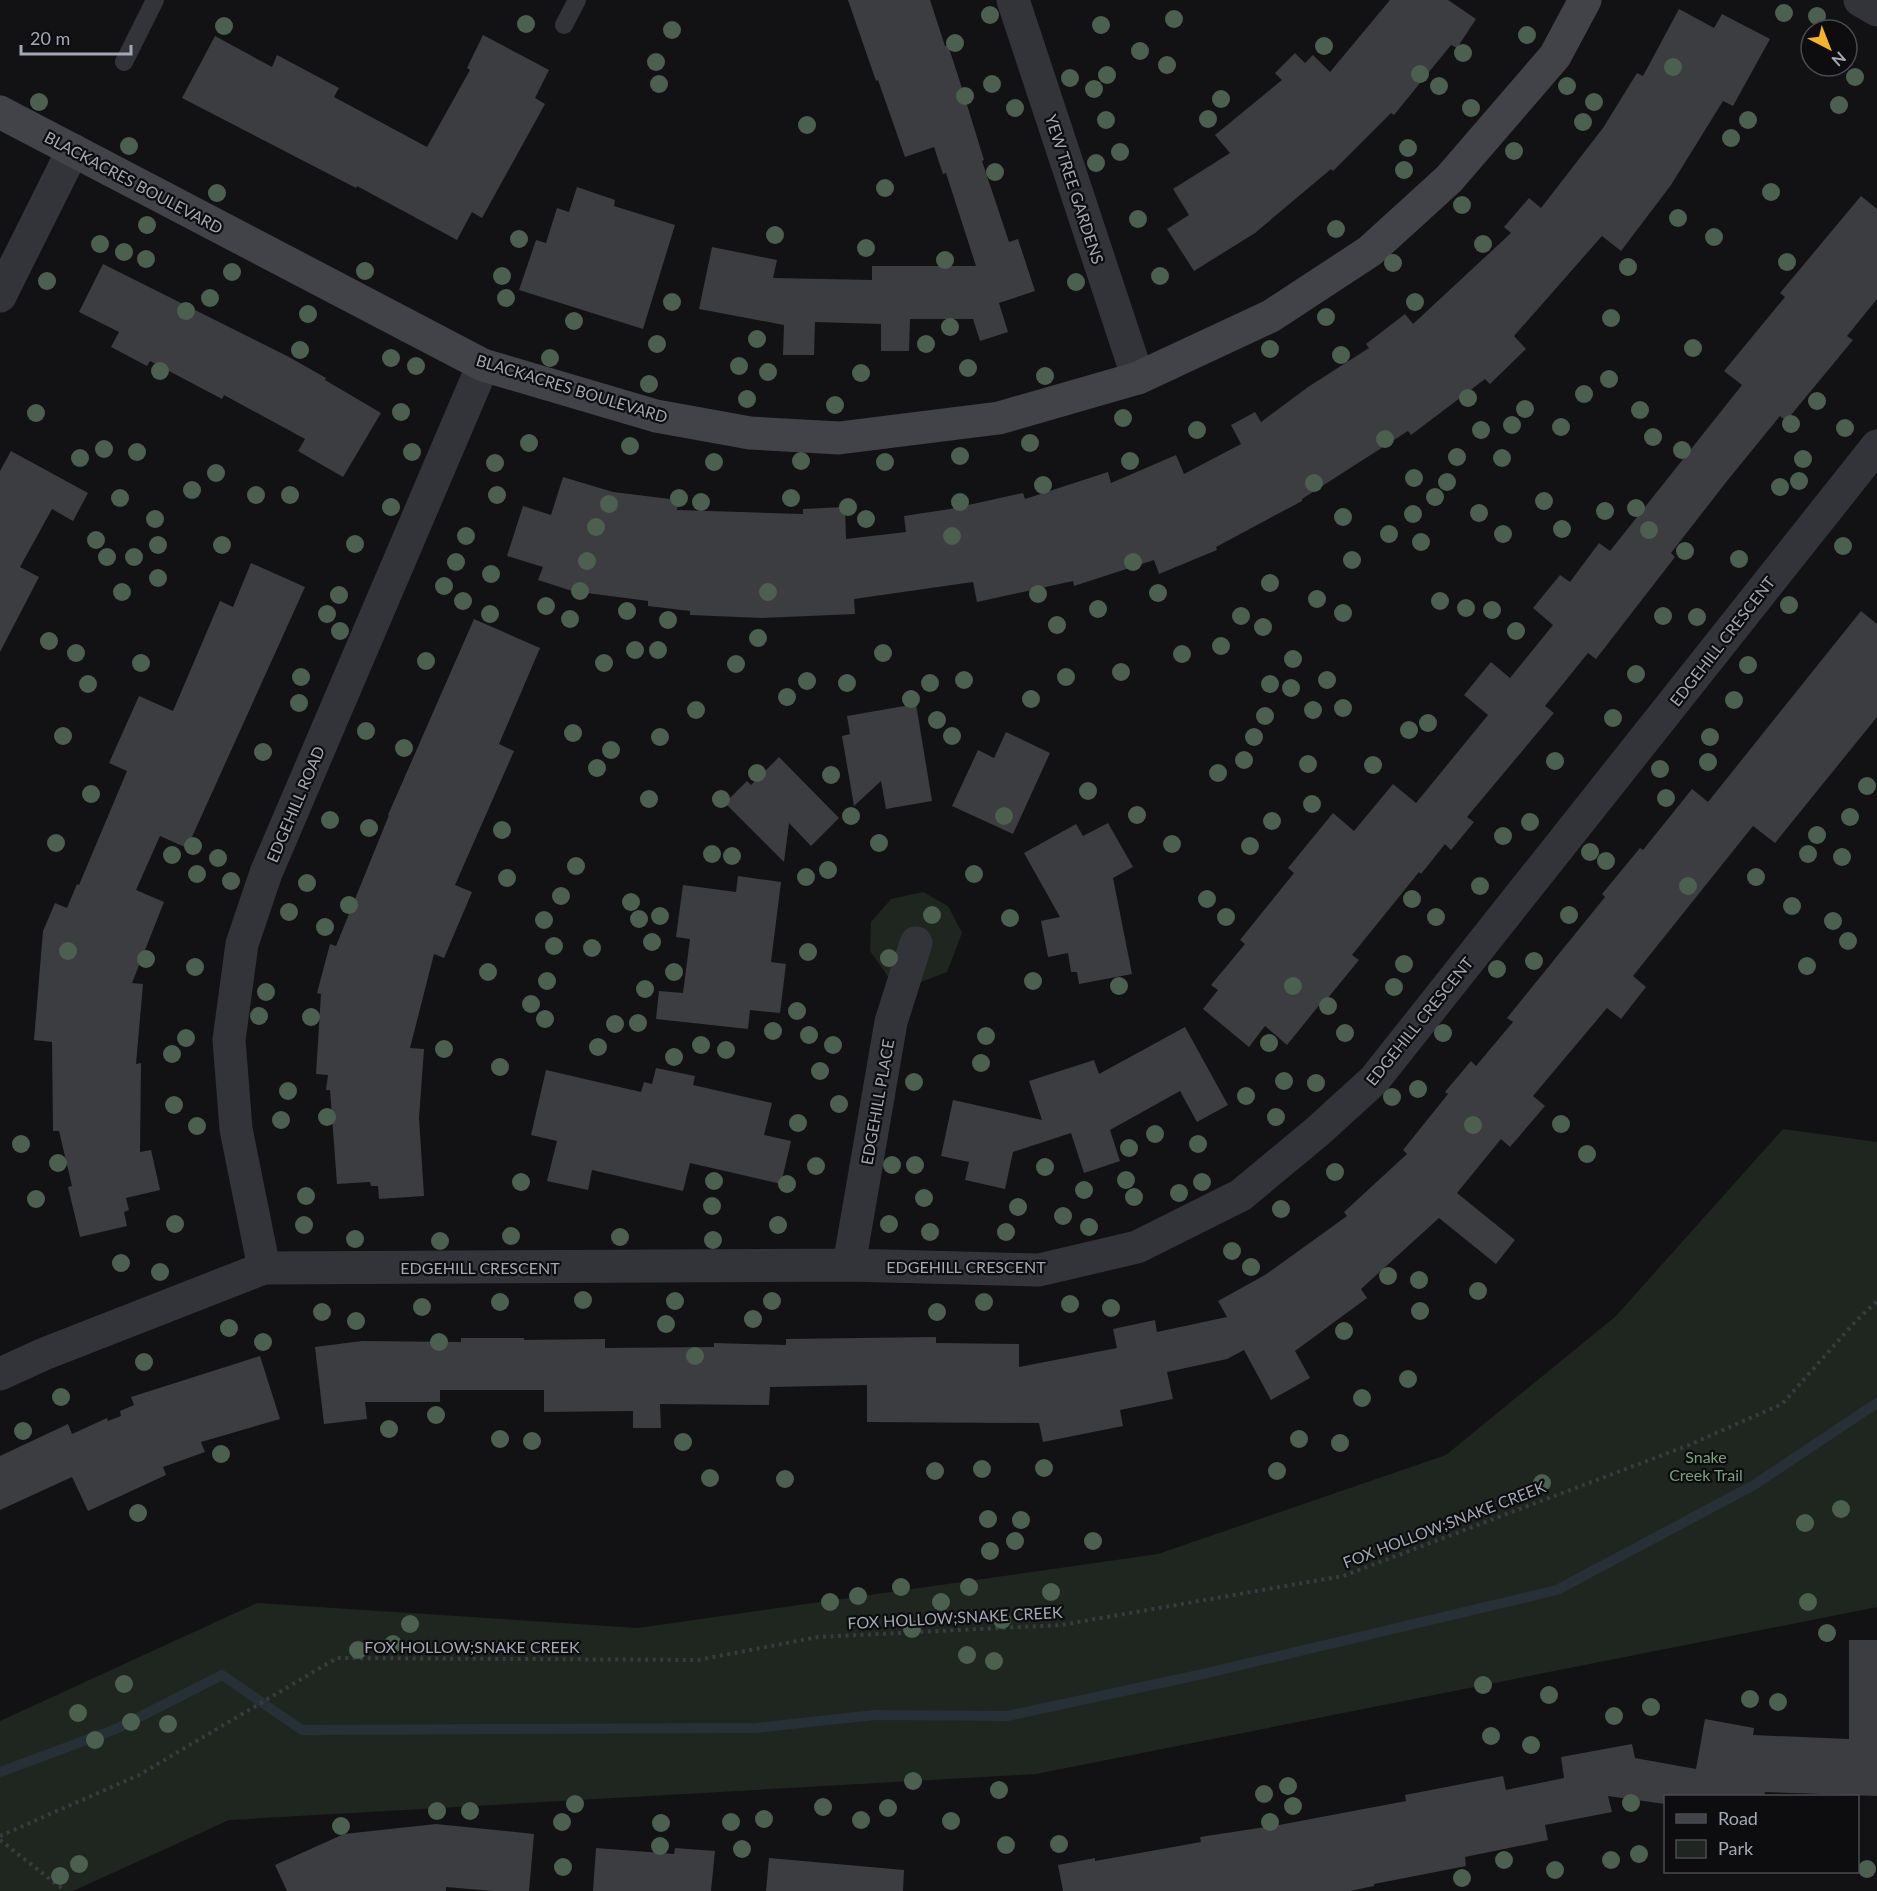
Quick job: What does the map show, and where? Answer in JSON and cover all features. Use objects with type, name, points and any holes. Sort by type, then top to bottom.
[{"type":"street","name":"YEW TREE GARDENS","points":[[1013,0],[1138,378]]},
{"type":"street","name":"BLACKACRES BOULEVARD","points":[[0,112],[483,364],[656,416],[750,433],[838,438],[999,418],[1138,378],[1271,316],[1370,251],[1449,179],[1555,56],[1585,0]]},
{"type":"street","points":[[1860,0],[1877,10]]},
{"type":"street","points":[[0,296],[73,150]]},
{"type":"street","name":"EDGEHILL ROAD","points":[[264,1268],[236,1129],[229,1040],[242,944],[266,873],[483,364]]},
{"type":"street","name":"EDGEHILL CRESCENT","points":[[0,1374],[44,1354],[264,1268],[849,1264],[1039,1270],[1137,1247],[1240,1195],[1318,1131],[1374,1080],[1877,446]]},
{"type":"street","name":"EDGEHILL PLACE","points":[[849,1264],[891,1022],[916,943]]},
{"type":"lane","points":[[124,62],[155,0]]},
{"type":"lane","points":[[564,25],[577,0]]},
{"type":"path","name":"FOX HOLLOW;SNAKE CREEK","points":[[0,1836],[139,1775],[337,1658],[698,1660],[818,1637],[1061,1625],[1343,1576],[1689,1445],[1782,1404],[1855,1322],[1877,1301]]},
{"type":"path","points":[[0,1840],[66,1891]]},
{"type":"green space","points":[[923,892],[948,906],[962,933],[947,972],[916,984],[889,978],[870,951],[871,922],[891,899]]},
{"type":"green space","name":"Snake Creek Trail","points":[[1783,1129],[1877,1142],[1877,1607],[1036,1774],[229,1820],[73,1891],[0,1891],[0,1721],[257,1603],[638,1628],[1158,1554],[1446,1455],[1616,1316]]},
{"type":"building","points":[[848,0],[930,0],[945,46],[948,45],[984,160],[982,161],[1009,242],[1018,239],[1035,291],[999,303],[1008,332],[980,341],[973,319],[910,319],[909,351],[881,351],[881,324],[815,322],[814,355],[783,355],[784,325],[699,309],[712,247],[777,260],[773,278],[872,280],[872,266],[976,266],[946,173],[943,174],[934,147],[905,157]]},
{"type":"building","points":[[1390,0],[1448,0],[1476,19],[1457,48],[1451,45],[1394,115],[1391,113],[1333,171],[1331,169],[1255,233],[1194,271],[1167,229],[1189,215],[1173,189],[1230,153],[1215,135],[1282,80],[1275,73],[1295,53],[1305,63],[1313,55],[1330,72]]},
{"type":"building","points":[[1679,9],[1714,28],[1722,14],[1770,39],[1733,106],[1723,101],[1671,185],[1621,251],[1602,236],[1514,336],[1526,349],[1490,384],[1485,379],[1411,435],[1408,431],[1302,501],[1216,547],[1217,550],[1159,574],[1154,560],[1074,586],[1073,581],[977,602],[973,582],[854,599],[855,614],[762,618],[690,615],[690,611],[648,606],[648,601],[572,591],[538,580],[543,567],[507,556],[523,506],[551,515],[563,477],[613,492],[678,500],[677,510],[803,514],[803,509],[845,507],[846,539],[906,532],[904,516],[950,509],[1023,493],[1025,499],[1108,472],[1111,483],[1176,455],[1184,474],[1241,444],[1231,425],[1255,412],[1261,422],[1308,387],[1369,348],[1366,344],[1405,314],[1413,324],[1511,233],[1504,227],[1529,198],[1541,208],[1603,128],[1637,73],[1643,76]]},
{"type":"building","points":[[483,35],[549,70],[535,98],[545,104],[482,218],[472,212],[457,240],[357,186],[356,188],[182,98],[215,36],[272,67],[277,55],[339,88],[334,97],[427,147],[470,70],[467,68]]},
{"type":"building","points":[[577,187],[615,200],[614,206],[675,225],[643,329],[519,290],[536,240],[546,243],[557,208],[569,212]]},
{"type":"building","points":[[1861,196],[1877,209],[1877,299],[1847,336],[1853,340],[1786,421],[1780,416],[1727,481],[1671,553],[1675,557],[1596,659],[1588,653],[1545,706],[1554,713],[1467,817],[1474,822],[1451,850],[1445,844],[1421,874],[1419,872],[1352,955],[1359,960],[1327,999],[1325,998],[1287,1045],[1265,1026],[1249,1047],[1203,1009],[1218,990],[1211,985],[1245,944],[1240,940],[1294,873],[1288,868],[1333,813],[1354,831],[1393,784],[1416,803],[1488,715],[1464,695],[1491,662],[1510,678],[1553,625],[1533,608],[1560,575],[1570,582],[1599,543],[1610,551],[1742,385],[1724,371],[1785,297],[1780,293]]},
{"type":"building","points":[[103,264],[289,357],[381,413],[343,477],[298,451],[305,439],[224,395],[222,399],[150,361],[147,366],[111,347],[119,332],[79,312]]},
{"type":"building","points":[[11,451],[88,493],[73,521],[52,509],[20,567],[39,577],[0,652],[0,471]]},
{"type":"building","points":[[251,563],[305,587],[187,848],[160,836],[136,890],[164,902],[132,983],[143,984],[136,1064],[141,1063],[140,1152],[151,1150],[160,1190],[126,1198],[129,1210],[124,1212],[127,1226],[80,1237],[68,1187],[72,1186],[59,1131],[53,1131],[52,1042],[34,1040],[43,931],[55,903],[67,908],[127,771],[109,763],[139,696],[173,711],[220,601],[233,607]]},
{"type":"building","points":[[1861,611],[1877,624],[1877,717],[1775,843],[1753,826],[1633,976],[1646,987],[1621,1019],[1607,1008],[1533,1096],[1545,1106],[1510,1147],[1501,1139],[1457,1193],[1515,1240],[1496,1264],[1439,1218],[1361,1289],[1367,1298],[1295,1351],[1310,1378],[1271,1400],[1244,1350],[1227,1359],[1167,1372],[1173,1399],[1120,1410],[1123,1426],[1043,1442],[1039,1423],[867,1422],[867,1385],[770,1387],[769,1405],[660,1404],[661,1428],[633,1428],[633,1411],[544,1412],[544,1390],[440,1390],[440,1402],[365,1402],[367,1419],[324,1424],[315,1347],[362,1341],[461,1342],[461,1338],[605,1339],[605,1348],[714,1347],[714,1343],[786,1345],[786,1339],[936,1337],[936,1343],[1019,1344],[1019,1367],[1117,1348],[1113,1329],[1155,1320],[1157,1332],[1227,1317],[1218,1301],[1265,1275],[1347,1216],[1344,1212],[1407,1154],[1403,1150],[1448,1094],[1445,1092],[1471,1061],[1476,1066],[1513,1022],[1507,1018],[1605,897],[1602,894],[1640,848],[1643,850],[1692,789],[1708,802]]},
{"type":"building","points":[[474,619],[540,648],[499,744],[514,751],[455,885],[472,892],[444,958],[434,954],[410,1048],[424,1049],[419,1118],[424,1196],[379,1199],[378,1186],[371,1186],[370,1182],[337,1184],[330,1090],[326,1090],[328,1075],[316,1074],[321,994],[317,993],[330,944],[336,946],[388,815]]},
{"type":"building","points":[[916,704],[932,801],[886,809],[881,781],[854,806],[842,736],[850,734],[847,716]]},
{"type":"building","points":[[1006,732],[1050,753],[1013,834],[952,806],[978,750],[994,758]]},
{"type":"building","points":[[779,757],[839,818],[811,846],[789,823],[784,862],[725,803],[747,781],[751,785]]},
{"type":"building","points":[[1108,823],[1133,867],[1113,878],[1132,974],[1079,984],[1077,972],[1071,972],[1068,953],[1048,957],[1041,921],[1060,917],[1024,853],[1076,824],[1083,836]]},
{"type":"building","points":[[738,876],[781,882],[771,962],[786,964],[780,1013],[750,1010],[748,1029],[656,1019],[659,991],[683,993],[690,939],[676,937],[683,885],[736,892]]},
{"type":"building","points":[[1185,1027],[1228,1105],[1197,1122],[1180,1091],[1110,1130],[1120,1161],[1084,1173],[1071,1133],[1013,1152],[1005,1189],[965,1180],[969,1162],[941,1156],[953,1100],[1042,1120],[1029,1081],[1094,1060],[1099,1074]]},
{"type":"building","points":[[656,1068],[695,1076],[693,1085],[772,1103],[764,1135],[791,1141],[781,1184],[690,1163],[683,1191],[592,1170],[588,1190],[547,1181],[557,1141],[531,1135],[546,1070],[641,1092],[644,1082],[652,1084]]},
{"type":"building","points":[[260,1356],[280,1419],[201,1442],[205,1452],[163,1467],[166,1475],[88,1511],[72,1477],[0,1510],[0,1456],[68,1424],[72,1434],[107,1418],[108,1421],[121,1416],[120,1411],[134,1405],[131,1397]]},
{"type":"building","points":[[1849,1640],[1877,1640],[1877,1796],[1765,1792],[1764,1795],[1664,1795],[1664,1804],[1608,1796],[1612,1812],[1545,1825],[1548,1840],[1465,1857],[1466,1866],[1350,1891],[1063,1891],[1058,1865],[1095,1858],[1095,1861],[1201,1842],[1200,1837],[1406,1801],[1405,1795],[1503,1776],[1506,1790],[1564,1778],[1561,1757],[1632,1744],[1635,1758],[1696,1769],[1705,1719],[1754,1728],[1753,1735],[1849,1739]]},
{"type":"building","points":[[436,1824],[534,1834],[529,1891],[446,1887],[446,1891],[287,1891],[275,1865],[344,1834]]},
{"type":"building","points":[[596,1848],[674,1854],[675,1848],[715,1851],[711,1891],[593,1891]]},
{"type":"building","points":[[769,1858],[904,1870],[903,1891],[766,1891]]},
{"type":"waterway","points":[[0,1772],[116,1729],[222,1675],[302,1730],[756,1728],[875,1715],[1007,1716],[1203,1674],[1557,1590],[1754,1485],[1877,1403]]}]
